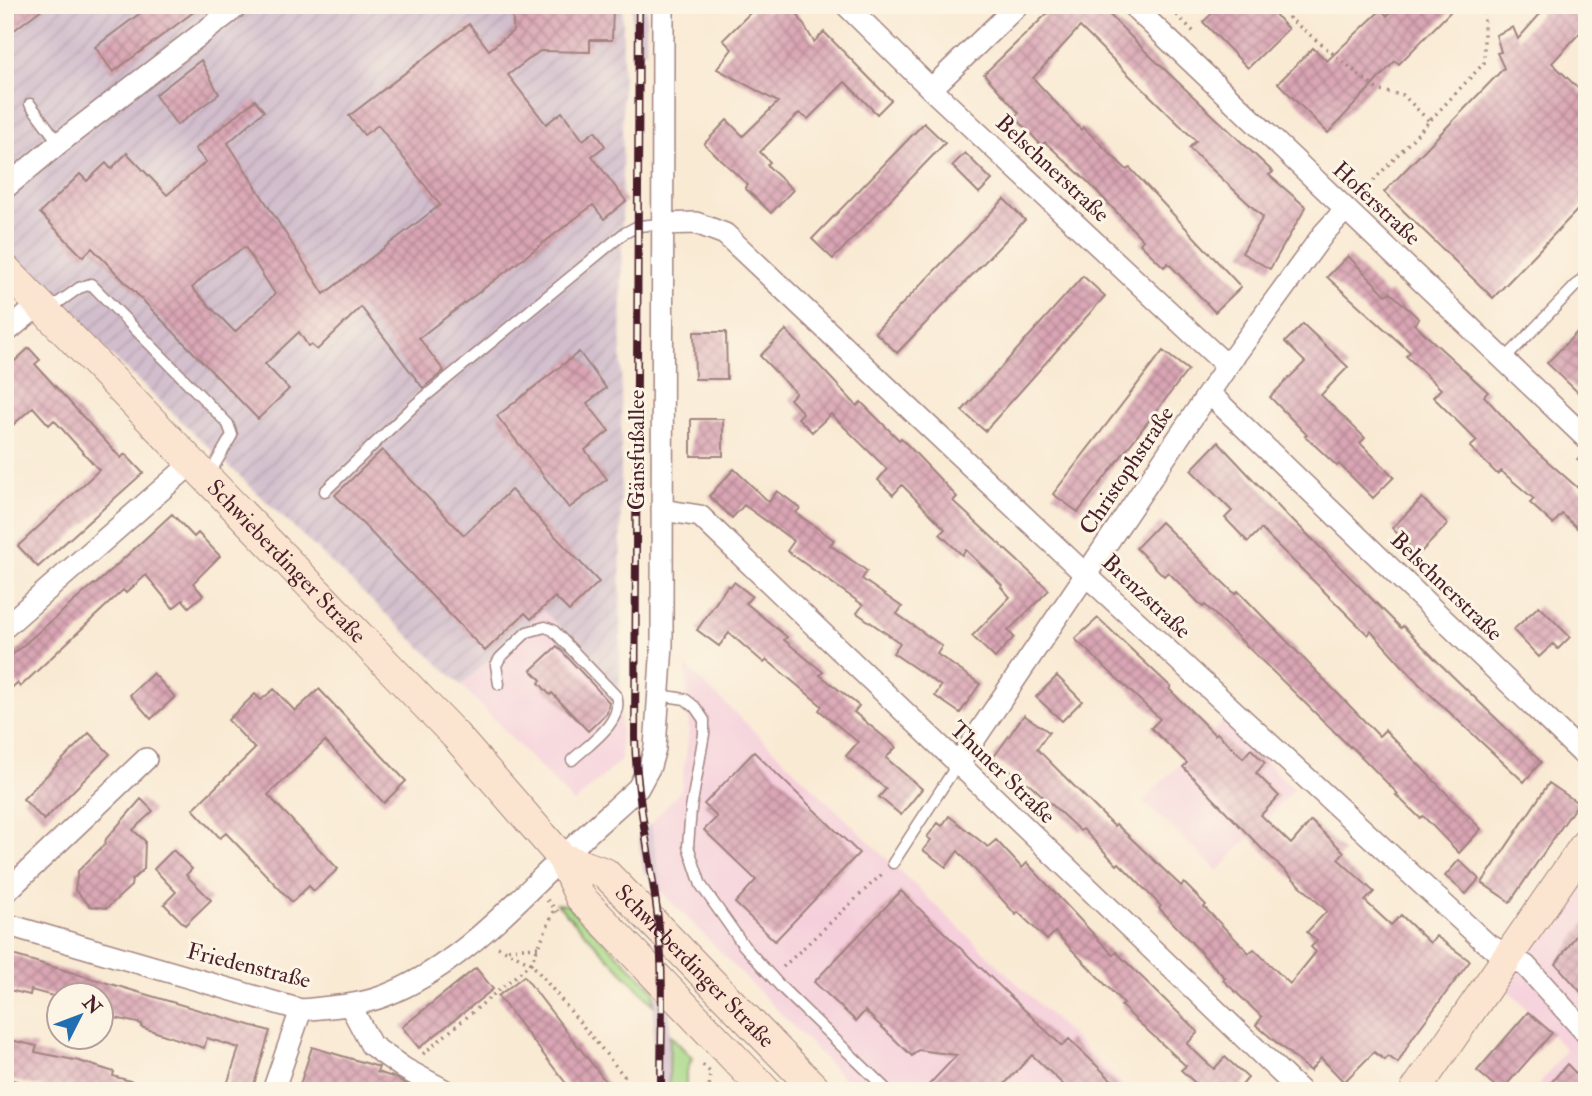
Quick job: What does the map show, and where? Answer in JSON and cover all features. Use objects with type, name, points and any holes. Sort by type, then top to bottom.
[{"type":"main road","name":"Schwieberdinger Straße","points":[[5,270],[455,735],[562,858],[580,897],[763,1090]]},
{"type":"main road","points":[[1415,1091],[1587,842]]},
{"type":"main road","name":"Schwieberdinger Straße","points":[[562,858],[605,873],[817,1091]]},
{"type":"street","points":[[5,188],[58,143],[239,5]]},
{"type":"street","name":"Gänsfußallee","points":[[562,858],[638,788],[650,766],[655,748],[659,695],[662,510],[663,5]]},
{"type":"street","name":"Belschnerstraße","points":[[846,5],[931,89],[1227,366]]},
{"type":"street","points":[[931,89],[1018,5]]},
{"type":"street","name":"Hoferstraße","points":[[1132,5],[1587,439]]},
{"type":"street","name":"Christophstraße","points":[[957,765],[1227,366],[1324,233],[1345,210]]},
{"type":"street","name":"Brenzstraße","points":[[662,224],[696,223],[725,234],[1086,575],[1487,944],[1526,966],[1587,1034]]},
{"type":"street","points":[[5,333],[42,308]]},
{"type":"street","name":"Belschnerstraße","points":[[1210,394],[1587,758]]},
{"type":"street","points":[[5,627],[199,471]]},
{"type":"street","name":"Thuner Straße","points":[[662,510],[700,516],[1300,1091]]},
{"type":"street","points":[[5,893],[146,759]]},
{"type":"street","name":"Friedenstraße","points":[[5,924],[301,1010],[350,1005],[383,996],[420,979],[472,941],[562,858]]},
{"type":"street","points":[[350,1005],[371,1045],[405,1069],[446,1091]]},
{"type":"street","points":[[273,1091],[301,1010]]},
{"type":"street","points":[[763,1090],[791,1064]]},
{"type":"lane","points":[[30,104],[58,143]]},
{"type":"lane","points":[[325,491],[416,404],[624,234],[638,226],[662,224]]},
{"type":"lane","points":[[1504,359],[1587,274]]},
{"type":"lane","points":[[42,308],[92,284],[228,424],[232,435],[199,471]]},
{"type":"lane","points":[[499,684],[496,665],[500,658],[527,632],[545,626],[553,630],[616,696],[618,702],[612,721],[572,760]]},
{"type":"lane","points":[[659,695],[685,699],[695,706],[704,720],[705,734],[691,809],[688,846],[696,874],[710,901],[744,946],[774,979],[888,1091]]},
{"type":"lane","points":[[893,863],[957,765]]},
{"type":"path","points":[[1297,5],[1289,18],[1309,36],[1379,91],[1403,95],[1429,121]]},
{"type":"path","points":[[1345,210],[1484,63],[1484,5]]},
{"type":"path","points":[[774,979],[775,974],[893,863]]},
{"type":"path","points":[[405,1069],[531,963],[555,909]]},
{"type":"path","points":[[472,941],[506,949],[531,963],[624,1076],[624,1091]]},
{"type":"path","points":[[506,949],[538,947]]},
{"type":"shaded area","points":[[5,5],[623,5],[620,690],[543,610],[461,685],[5,255]]},
{"type":"shaded area","points":[[632,5],[646,5],[646,52],[632,52]]},
{"type":"shaded area","points":[[543,610],[620,690],[621,760],[574,803],[461,685]]},
{"type":"shaded area","points":[[686,666],[1129,1091],[856,1091],[662,892],[651,823],[681,790],[689,734]]},
{"type":"shaded area","points":[[1222,722],[1294,789],[1218,871],[1143,801]]},
{"type":"shaded area","points":[[651,823],[662,892],[644,872],[638,837]]},
{"type":"shaded area","points":[[1587,842],[1587,1091],[1534,1091],[1566,1050],[1495,976]]},
{"type":"shaded area","points":[[654,990],[670,1007],[669,1091],[653,1091]]},
{"type":"green space","points":[[557,904],[567,905],[654,990],[654,1005]]},
{"type":"green space","points":[[670,1035],[692,1058],[686,1073],[686,1091],[669,1091]]},
{"type":"building","points":[[5,5],[47,5],[5,37]]},
{"type":"building","points":[[151,5],[203,5],[113,72],[95,47]]},
{"type":"building","points":[[513,5],[613,5],[612,40],[590,40],[590,52],[540,51],[508,75],[546,124],[562,112],[583,140],[595,131],[605,146],[592,156],[626,201],[604,219],[593,205],[419,338],[444,371],[423,388],[361,307],[317,350],[311,345],[308,346],[299,332],[265,364],[289,389],[258,419],[92,248],[83,257],[40,213],[80,174],[87,181],[106,163],[111,169],[127,153],[167,195],[206,162],[195,149],[255,100],[264,111],[228,143],[324,294],[440,205],[378,125],[364,135],[349,116],[469,24],[489,50],[513,31]],"holes":[[[245,247],[275,294],[235,332],[192,288],[210,270]]]},
{"type":"building","points":[[758,5],[767,12],[776,5],[792,5],[814,42],[824,32],[891,100],[877,114],[845,82],[808,119],[799,113],[760,152],[770,162],[767,165],[793,190],[771,213],[745,188],[748,185],[704,144],[727,120],[743,136],[778,102],[717,69],[732,49],[723,40]]},
{"type":"building","points":[[1056,5],[1100,5],[1273,172],[1269,175],[1306,207],[1270,269],[1242,253],[1263,217],[1189,148],[1196,141],[1080,27],[1033,78],[1081,130],[1083,127],[1127,170],[1130,168],[1241,287],[1215,312],[1168,263],[1164,267],[1140,244],[1143,240],[1089,183],[1045,142],[1041,145],[1015,117],[1019,113],[984,74]]},
{"type":"building","points":[[1221,5],[1282,5],[1274,13],[1288,29],[1248,68],[1203,22]]},
{"type":"building","points":[[1398,5],[1457,5],[1399,64],[1395,61],[1328,133],[1278,83],[1313,48],[1327,61],[1381,10],[1387,16]]},
{"type":"building","points":[[1548,5],[1587,5],[1587,25],[1552,63],[1587,97],[1587,200],[1493,298],[1384,192],[1504,68],[1497,53],[1501,52],[1496,35],[1513,27],[1518,39]]},
{"type":"building","points":[[201,60],[219,94],[177,125],[155,95]]},
{"type":"building","points":[[924,123],[945,143],[833,259],[812,239]]},
{"type":"building","points":[[965,153],[992,180],[979,193],[952,166]]},
{"type":"building","points":[[1004,199],[1025,220],[897,353],[875,332]]},
{"type":"building","points":[[1348,256],[1386,295],[1390,292],[1419,319],[1414,324],[1488,392],[1484,396],[1528,444],[1587,496],[1587,537],[1562,514],[1553,524],[1530,503],[1534,499],[1501,471],[1497,474],[1470,447],[1477,441],[1433,397],[1441,389],[1406,356],[1410,352],[1327,277]]},
{"type":"building","points":[[1083,276],[1105,296],[985,431],[962,411]]},
{"type":"building","points":[[1587,322],[1587,401],[1547,363]]},
{"type":"building","points":[[1303,324],[1348,367],[1321,395],[1365,438],[1360,443],[1394,477],[1373,498],[1339,464],[1337,466],[1305,436],[1307,435],[1270,397],[1305,362],[1285,342]]},
{"type":"building","points":[[786,330],[857,406],[861,402],[899,440],[901,438],[957,497],[953,501],[1049,590],[1008,631],[1014,637],[995,658],[972,636],[1010,597],[1002,585],[966,550],[962,555],[940,534],[945,529],[902,485],[893,495],[878,480],[887,469],[831,414],[812,432],[798,418],[803,413],[790,399],[796,393],[760,356]]},
{"type":"building","points":[[694,332],[726,332],[727,379],[695,379]]},
{"type":"building","points":[[29,348],[40,360],[35,364],[85,419],[121,458],[125,454],[143,473],[38,567],[18,546],[99,470],[54,420],[49,425],[33,407],[5,432],[5,370]]},
{"type":"building","points":[[1163,351],[1188,370],[1078,512],[1053,494]]},
{"type":"building","points":[[579,352],[606,388],[587,403],[609,431],[585,450],[607,479],[569,508],[497,416]]},
{"type":"building","points":[[691,419],[723,419],[723,456],[691,456]]},
{"type":"building","points":[[1218,442],[1292,521],[1541,762],[1524,782],[1418,683],[1371,631],[1368,635],[1261,529],[1248,542],[1225,518],[1232,511],[1191,470]]},
{"type":"building","points":[[382,450],[464,535],[511,490],[599,582],[569,611],[555,597],[531,619],[525,613],[485,651],[335,495]]},
{"type":"building","points":[[734,469],[769,502],[777,491],[800,508],[796,513],[834,540],[830,545],[867,571],[862,579],[902,607],[897,614],[942,646],[937,654],[980,684],[960,713],[935,696],[941,686],[893,653],[900,643],[857,613],[863,605],[787,551],[794,541],[744,505],[732,518],[709,496]]},
{"type":"building","points":[[1422,498],[1448,524],[1418,555],[1392,528]]},
{"type":"building","points":[[172,514],[194,537],[198,533],[220,556],[193,583],[203,595],[189,607],[183,600],[173,608],[146,575],[126,593],[123,590],[20,687],[17,683],[5,694],[5,661],[95,585]]},
{"type":"building","points":[[1161,522],[1235,594],[1238,591],[1379,736],[1385,730],[1481,829],[1459,853],[1423,816],[1420,818],[1396,795],[1398,794],[1351,746],[1205,605],[1203,607],[1168,572],[1164,576],[1136,548]]},
{"type":"building","points":[[734,582],[752,596],[746,603],[787,637],[784,640],[823,672],[820,675],[859,706],[854,712],[896,747],[886,758],[922,789],[901,815],[879,797],[886,789],[846,756],[858,742],[819,710],[822,706],[767,660],[764,663],[729,633],[719,646],[697,630],[728,585],[730,587]]},
{"type":"building","points":[[1539,606],[1570,637],[1558,649],[1553,644],[1539,657],[1513,630]]},
{"type":"building","points":[[1098,618],[1171,687],[1169,689],[1215,735],[1217,733],[1243,758],[1251,749],[1265,763],[1256,773],[1279,796],[1261,815],[1291,844],[1311,821],[1344,852],[1338,859],[1374,892],[1365,901],[1391,925],[1401,915],[1430,943],[1436,936],[1470,961],[1413,1037],[1398,1063],[1388,1056],[1385,1060],[1374,1052],[1344,1082],[1321,1058],[1310,1071],[1256,1025],[1262,1017],[1223,980],[1225,978],[1159,908],[1161,906],[1119,863],[1117,865],[1083,829],[1080,831],[1032,786],[993,758],[1024,715],[1049,732],[1037,749],[1114,826],[1116,824],[1181,886],[1184,883],[1249,953],[1254,949],[1290,984],[1316,952],[1311,947],[1317,941],[1307,932],[1327,911],[1262,849],[1183,767],[1187,763],[1151,728],[1160,719],[1075,639]]},
{"type":"building","points":[[557,646],[609,702],[607,713],[588,731],[552,693],[550,695],[531,670]]},
{"type":"building","points":[[153,673],[175,697],[151,719],[130,695]]},
{"type":"building","points":[[1057,676],[1082,701],[1062,721],[1036,697]]},
{"type":"building","points":[[274,689],[295,711],[319,689],[406,781],[384,803],[325,741],[268,795],[338,869],[314,891],[309,886],[292,902],[226,833],[220,838],[193,809],[255,749],[228,720],[255,694],[261,700]]},
{"type":"building","points":[[89,733],[110,754],[44,820],[23,799]]},
{"type":"building","points":[[754,752],[859,853],[775,941],[735,903],[756,880],[704,830],[717,817],[704,804]]},
{"type":"building","points":[[1549,783],[1578,803],[1510,902],[1482,883]]},
{"type":"building","points":[[141,799],[153,811],[133,830],[145,841],[144,869],[132,880],[131,886],[107,908],[90,906],[75,890],[78,871],[105,844],[106,839]]},
{"type":"building","points":[[949,816],[988,847],[996,840],[1022,868],[1027,863],[1113,955],[1116,952],[1198,1032],[1187,1044],[1214,1069],[1225,1057],[1248,1078],[1237,1091],[1204,1091],[1181,1070],[1186,1066],[1121,1006],[1124,1004],[1055,932],[1047,940],[1018,912],[1016,915],[958,851],[946,867],[923,850],[931,840],[927,837],[938,823],[942,826]]},
{"type":"building","points":[[173,850],[192,869],[186,875],[211,900],[185,925],[164,904],[176,892],[154,869]]},
{"type":"building","points":[[1459,860],[1479,879],[1466,894],[1445,876]]},
{"type":"building","points":[[901,891],[1062,1046],[1069,1039],[1123,1091],[1070,1091],[1032,1055],[998,1091],[923,1091],[957,1055],[918,1050],[912,1056],[865,1011],[856,1021],[814,982]]},
{"type":"building","points":[[1587,920],[1587,999],[1556,964]]},
{"type":"building","points":[[9,954],[101,981],[46,981],[46,994],[31,990],[30,995],[5,989],[5,967]]},
{"type":"building","points":[[476,968],[493,989],[419,1048],[402,1027]]},
{"type":"building","points":[[524,976],[613,1091],[572,1091],[498,996]]},
{"type":"building","points":[[116,986],[270,1031],[252,1091],[225,1091],[239,1048],[207,1038],[204,1048],[141,1027],[142,1024],[116,1018]]},
{"type":"building","points":[[1528,1012],[1552,1033],[1501,1091],[1477,1071]]},
{"type":"building","points":[[5,1039],[37,1046],[35,1052],[114,1072],[113,1076],[147,1086],[146,1091],[55,1091],[5,1078]]},
{"type":"building","points":[[312,1047],[379,1067],[377,1072],[393,1077],[418,1091],[298,1091]]},
{"type":"building","points":[[1567,1064],[1587,1085],[1587,1091],[1544,1091]]},
{"type":"railway","points":[[639,5],[635,737],[638,785],[661,949],[661,1091]]}]
